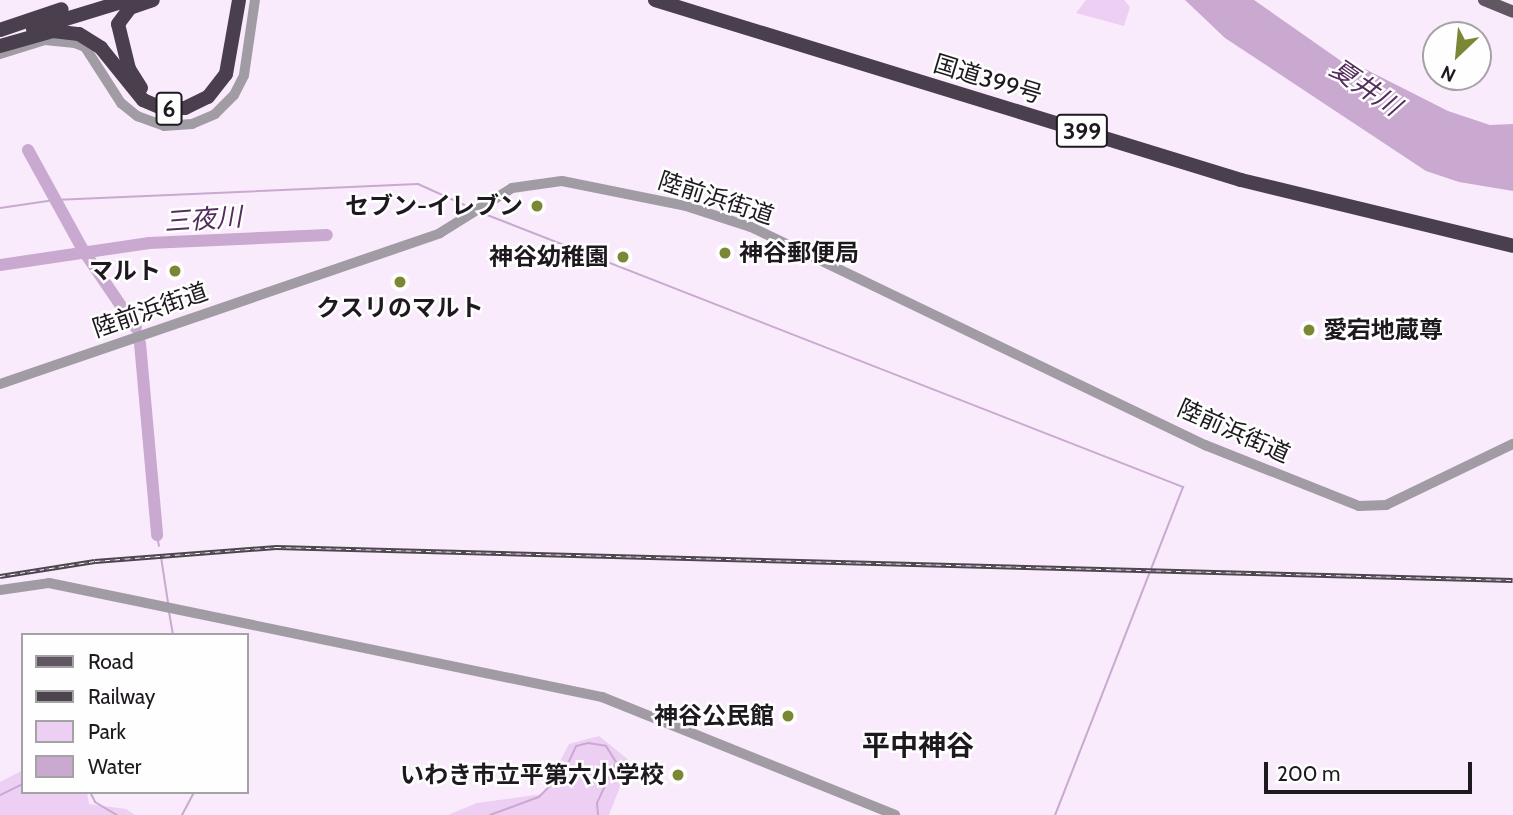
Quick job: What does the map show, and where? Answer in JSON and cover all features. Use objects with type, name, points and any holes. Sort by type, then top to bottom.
[{"type":"highway","points":[[0,27],[63,0]]},
{"type":"highway","points":[[0,27],[91,0]]},
{"type":"highway","points":[[0,40],[128,0]]},
{"type":"highway","name":"6","points":[[153,0],[122,15],[118,37],[129,69],[142,89],[161,99],[181,101],[203,92],[219,70],[232,0]]},
{"type":"highway","name":"6","points":[[0,46],[53,31],[79,34],[101,48],[143,100],[162,108],[185,108],[208,97],[226,74],[239,0]]},
{"type":"highway","name":"国道399号","points":[[655,0],[1241,180],[1513,246]]},
{"type":"main road","points":[[1483,0],[1513,12]]},
{"type":"street","points":[[0,54],[45,40],[75,43],[85,47],[121,103],[137,116],[164,126],[192,124],[215,114],[234,95],[244,75],[256,0]]},
{"type":"street","name":"陸前浜街道","points":[[0,384],[440,233],[512,188],[562,181],[686,206],[751,227],[1205,445],[1359,506],[1386,505],[1513,444]]},
{"type":"street","points":[[0,590],[49,583],[605,698],[895,815]]},
{"type":"green space","points":[[1086,0],[1124,0],[1130,7],[1124,26],[1076,13]]},
{"type":"green space","points":[[599,736],[630,761],[609,815],[448,815],[477,803],[543,794],[569,744]]},
{"type":"green space","points":[[21,771],[21,794],[87,794],[89,804],[126,809],[135,815],[0,815],[0,782]]},
{"type":"water","name":"夏井川","points":[[1185,0],[1254,0],[1354,70],[1365,69],[1448,111],[1490,125],[1513,124],[1513,191],[1459,182],[1426,171],[1225,38]]},
{"type":"waterway","name":"三夜川","points":[[28,150],[83,250],[136,328]]},
{"type":"waterway","points":[[0,208],[54,200],[418,184],[471,208]]},
{"type":"waterway","points":[[482,213],[1183,487],[1055,815]]},
{"type":"waterway","name":"三夜川","points":[[0,265],[149,243],[327,235]]},
{"type":"waterway","name":"三夜川","points":[[140,343],[157,535]]},
{"type":"waterway","points":[[157,535],[159,546]]},
{"type":"waterway","points":[[161,557],[168,603]]},
{"type":"waterway","points":[[169,612],[173,633]]},
{"type":"waterway","points":[[490,815],[539,797],[565,770],[576,746],[588,743],[606,746],[616,762],[597,803],[598,815]]},
{"type":"waterway","points":[[0,795],[21,785]]},
{"type":"waterway","points":[[91,794],[95,802],[117,815]]},
{"type":"waterway","points":[[182,815],[193,794]]},
{"type":"railway","points":[[0,576],[95,561],[276,547],[1513,580]]},
{"type":"place","name":"セブン-イレブン","points":[[537,206]]},
{"type":"place","name":"神谷郵便局","points":[[725,253]]},
{"type":"place","name":"神谷幼稚園","points":[[623,257]]},
{"type":"place","name":"マルト","points":[[175,271]]},
{"type":"place","name":"クスリのマルト","points":[[400,282]]},
{"type":"place","name":"愛宕地蔵尊","points":[[1309,330]]},
{"type":"place","name":"神谷公民館","points":[[788,716]]},
{"type":"place","name":"いわき市立平第六小学校","points":[[678,775]]},
{"type":"district","name":"平中神谷","points":[[918,745]]}]
